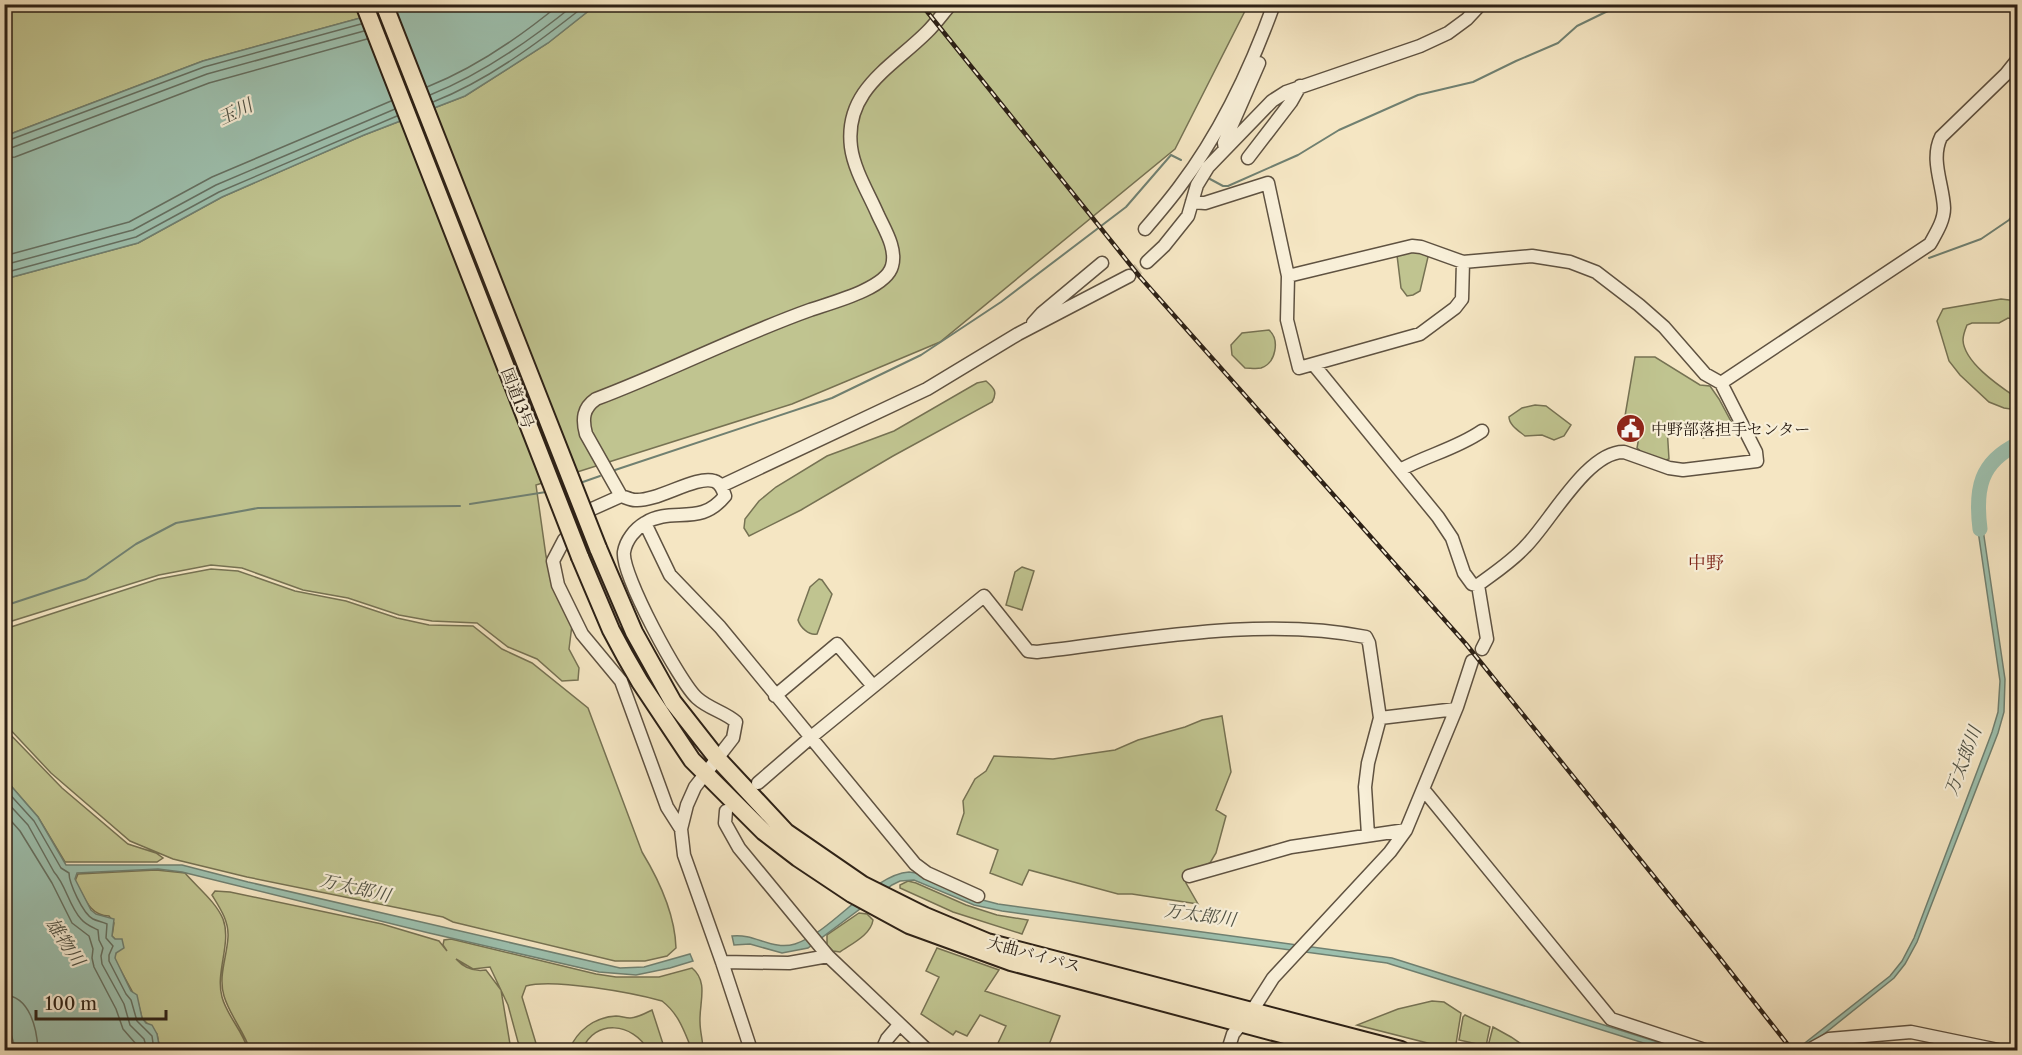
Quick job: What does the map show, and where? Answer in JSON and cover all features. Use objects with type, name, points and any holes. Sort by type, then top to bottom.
[{"type":"highway","name":"国道13号","points":[[364,4],[580,557],[611,630],[646,692],[704,774]]},
{"type":"highway","name":"国道13号","points":[[384,4],[598,548],[634,632],[674,702],[717,758]]},
{"type":"highway","name":"大曲バイパス","points":[[717,758],[786,832],[862,892]]},
{"type":"highway","name":"大曲バイパス","points":[[704,774],[764,832],[798,858],[879,901],[925,916],[987,942],[1401,1050]]},
{"type":"highway","name":"大曲バイパス","points":[[879,901],[909,925],[1011,962],[1341,1050]]},
{"type":"street","points":[[751,1050],[684,855],[681,829],[695,786],[733,738],[736,722],[730,716],[712,709],[697,698],[682,681],[639,599],[625,562],[624,553],[632,534],[645,523],[659,517],[703,512],[719,503],[725,496],[722,486],[715,481],[705,480],[644,499],[635,500],[621,495],[586,434],[584,416],[588,404],[767,326],[865,289],[885,278],[892,268],[893,251],[851,149],[850,129],[855,106],[865,91],[889,65],[927,32],[951,4]]},
{"type":"street","points":[[1145,229],[1181,185],[1211,140],[1260,43],[1274,4]]},
{"type":"street","points":[[1147,262],[1188,216],[1197,185],[1208,167],[1272,101],[1300,86],[1420,46],[1448,33],[1467,20],[1481,4]]},
{"type":"street","points":[[1225,150],[1224,143],[1260,62],[1260,43]]},
{"type":"street","points":[[1721,383],[1930,244],[1941,225],[1944,208],[1936,157],[1941,137],[2006,74],[2018,59]]},
{"type":"street","points":[[1248,158],[1291,102],[1300,86]]},
{"type":"street","points":[[1192,202],[1205,203],[1268,183],[1288,276],[1287,320],[1299,368],[1420,334],[1455,308],[1462,299],[1463,262]]},
{"type":"street","points":[[1288,276],[1412,246],[1431,250],[1463,262],[1532,256],[1570,262],[1596,272],[1664,327],[1705,374],[1721,383],[1756,452],[1757,461],[1683,470],[1669,468],[1624,452],[1605,457],[1572,487],[1527,545],[1478,585],[1472,584],[1464,573],[1452,538],[1438,517],[1314,365]]},
{"type":"street","points":[[1028,329],[1042,313],[1102,263]]},
{"type":"street","points":[[722,486],[927,388],[1028,329],[1129,276]]},
{"type":"street","points":[[1400,470],[1414,462],[1454,448],[1482,431]]},
{"type":"street","points":[[621,495],[592,510],[564,540],[553,561],[558,585],[582,634],[621,681],[667,807],[681,829]]},
{"type":"street","points":[[645,523],[670,575],[720,627],[915,864],[927,873],[978,896]]},
{"type":"street","points":[[1478,585],[1487,639],[1482,649]]},
{"type":"street","points":[[758,783],[984,596],[1028,651],[1037,652],[1255,629],[1280,628],[1366,637],[1369,643],[1380,718],[1368,763],[1365,787],[1368,835]]},
{"type":"street","points":[[775,696],[837,644],[873,686]]},
{"type":"street","points":[[611,667],[625,656]]},
{"type":"street","points":[[1228,1050],[1233,1034],[1252,1011],[1273,978],[1390,852],[1406,830],[1456,709],[1472,661]]},
{"type":"street","points":[[1380,718],[1456,709]]},
{"type":"street","points":[[1424,789],[1611,1019],[1705,1050]]},
{"type":"street","points":[[726,811],[725,823],[739,848],[824,953],[927,1050]]},
{"type":"street","points":[[1189,876],[1291,847],[1406,830]]},
{"type":"street","points":[[722,962],[789,963],[824,953]]},
{"type":"street","points":[[882,1050],[886,1039],[899,1025]]},
{"type":"street","points":[[1809,1050],[1829,1039],[1911,1032],[1998,1050]]},
{"type":"green space","points":[[5,5],[408,5],[203,61],[5,136]]},
{"type":"green space","points":[[596,5],[1248,5],[1175,149],[940,342],[792,404],[536,485],[546,556],[554,590],[572,625],[569,649],[579,668],[578,680],[562,681],[537,659],[508,647],[477,623],[432,621],[399,615],[348,598],[303,590],[242,568],[211,565],[159,575],[12,621],[5,626],[5,279],[138,243],[222,197],[364,135],[465,96],[548,43]]},
{"type":"green space","points":[[1422,249],[1428,257],[1420,291],[1407,296],[1401,288],[1397,255]]},
{"type":"green space","points":[[2001,299],[2017,301],[2017,320],[2008,318],[1999,323],[1972,323],[1967,325],[1963,340],[1965,349],[1976,366],[2017,398],[2017,410],[1989,402],[1960,375],[1949,361],[1937,321],[1943,309]]},
{"type":"green space","points":[[1269,330],[1275,345],[1270,361],[1261,368],[1245,368],[1232,355],[1231,345],[1242,333]]},
{"type":"green space","points":[[1635,357],[1655,357],[1700,385],[1710,386],[1734,427],[1723,433],[1703,438],[1700,435],[1699,425],[1667,427],[1669,459],[1663,461],[1643,453],[1637,448],[1642,420],[1625,416]]},
{"type":"green space","points":[[986,381],[994,390],[995,395],[992,402],[801,510],[749,536],[744,528],[745,519],[759,501],[776,487],[827,456],[894,431],[977,383]]},
{"type":"green space","points":[[1535,405],[1546,406],[1571,425],[1564,436],[1554,440],[1542,435],[1525,436],[1512,425],[1509,417],[1522,408]]},
{"type":"green space","points":[[1022,567],[1034,571],[1022,610],[1006,605],[1015,572]]},
{"type":"green space","points":[[211,569],[238,571],[295,591],[346,601],[397,618],[429,625],[473,626],[502,649],[532,663],[588,708],[642,852],[665,898],[673,923],[676,948],[667,956],[645,961],[615,961],[453,922],[443,917],[247,877],[173,859],[130,841],[51,773],[5,724],[5,631],[11,627],[158,579]]},
{"type":"green space","points":[[819,579],[832,594],[817,634],[811,634],[798,620],[810,587]]},
{"type":"green space","points":[[1222,716],[1231,772],[1216,810],[1226,816],[1216,853],[1210,863],[1187,873],[1186,883],[1198,904],[1118,894],[1029,870],[1022,885],[990,873],[998,850],[957,834],[964,813],[963,801],[975,779],[986,771],[994,756],[1053,759],[1115,750],[1138,740]]},
{"type":"green space","points":[[4,728],[62,788],[128,844],[156,853],[163,858],[157,862],[65,862],[38,817],[5,779]]},
{"type":"green space","points":[[156,870],[185,873],[220,913],[226,938],[220,978],[222,997],[248,1050],[160,1050],[157,1034],[142,1018],[138,1002],[114,958],[115,939],[112,936],[114,923],[109,916],[92,909],[75,881],[78,874]]},
{"type":"green space","points":[[908,881],[966,905],[997,915],[1028,920],[1022,934],[953,912],[900,888],[900,885]]},
{"type":"green space","points":[[215,891],[230,892],[382,924],[439,941],[447,951],[443,945],[444,940],[451,939],[616,977],[659,977],[692,968],[702,986],[700,1022],[703,1050],[692,1050],[677,1017],[662,1001],[574,985],[538,984],[526,986],[522,997],[538,1050],[525,1050],[518,1042],[508,1005],[501,990],[511,1050],[250,1050],[222,989],[228,931],[223,915],[212,895]],"holes":[[[456,959],[473,969],[490,967],[501,990],[486,970],[469,969]]]},
{"type":"green space","points":[[859,913],[867,914],[873,920],[869,930],[840,952],[833,951],[827,945],[827,935]]},
{"type":"green space","points":[[937,948],[999,970],[985,991],[1060,1016],[1047,1050],[1019,1050],[998,1043],[1006,1026],[980,1015],[967,1036],[956,1031],[953,1035],[921,1014],[939,977],[926,971]]},
{"type":"green space","points":[[1432,1001],[1444,1002],[1461,1013],[1455,1050],[1357,1025],[1398,1009]]},
{"type":"green space","points":[[652,1010],[665,1050],[648,1050],[633,1034],[614,1028],[596,1033],[582,1050],[569,1050],[587,1026],[600,1019],[616,1016],[633,1018]]},
{"type":"green space","points":[[1465,1015],[1490,1027],[1486,1046],[1459,1040]]},
{"type":"green space","points":[[1493,1027],[1511,1037],[1530,1050],[1487,1050]]},
{"type":"water","name":"玉川","points":[[408,5],[596,5],[548,43],[465,96],[364,135],[222,197],[138,243],[5,279],[5,136],[203,61]]},
{"type":"water","points":[[1980,509],[2005,679],[2004,712],[1998,733],[1917,942],[1905,964],[1894,978],[1804,1050],[1796,1050],[1890,976],[1902,961],[1914,938],[1992,732],[1998,712],[2000,681],[1975,510]]},
{"type":"water","name":"雄物川","points":[[5,779],[38,817],[66,865],[182,865],[620,968],[644,967],[690,954],[693,961],[636,975],[599,972],[182,872],[158,869],[77,873],[75,879],[91,910],[96,914],[114,919],[112,936],[115,939],[122,939],[124,948],[116,953],[115,958],[131,991],[137,995],[142,1018],[146,1023],[152,1025],[157,1034],[160,1050],[16,1050],[4,1012]]},
{"type":"water","points":[[916,873],[963,895],[998,904],[1392,958],[1683,1050],[1666,1050],[1387,963],[1002,911],[974,905],[914,880],[900,881],[892,885],[808,948],[782,953],[750,944],[734,945],[732,936],[748,937],[771,944],[787,946],[795,944],[823,928],[881,882],[895,875]]},
{"type":"waterway","points":[[1210,179],[1223,186],[1228,186],[1298,155],[1339,130],[1418,95],[1473,82],[1558,43],[1577,26],[1616,7],[1617,4]]},
{"type":"waterway","points":[[615,470],[832,398],[921,355],[1001,302],[1126,207],[1171,155],[1181,160]]},
{"type":"waterway","points":[[1929,258],[1981,239],[2009,220],[2018,210]]},
{"type":"waterway","name":"万太郎川","points":[[1980,529],[1978,501],[1983,478],[1995,459],[2018,444]]},
{"type":"waterway","points":[[580,483],[600,476]]},
{"type":"waterway","points":[[470,504],[546,492]]},
{"type":"waterway","points":[[4,606],[86,579],[136,544],[176,523],[258,508],[460,506]]},
{"type":"tunnel","points":[[1129,276],[1147,262]]},
{"type":"railway","points":[[921,4],[1140,277],[1466,644],[1792,1050]]},
{"type":"place","name":"中野部落担手センター","points":[[1630,429]]},
{"type":"district","name":"中野","points":[[1706,563]]}]
